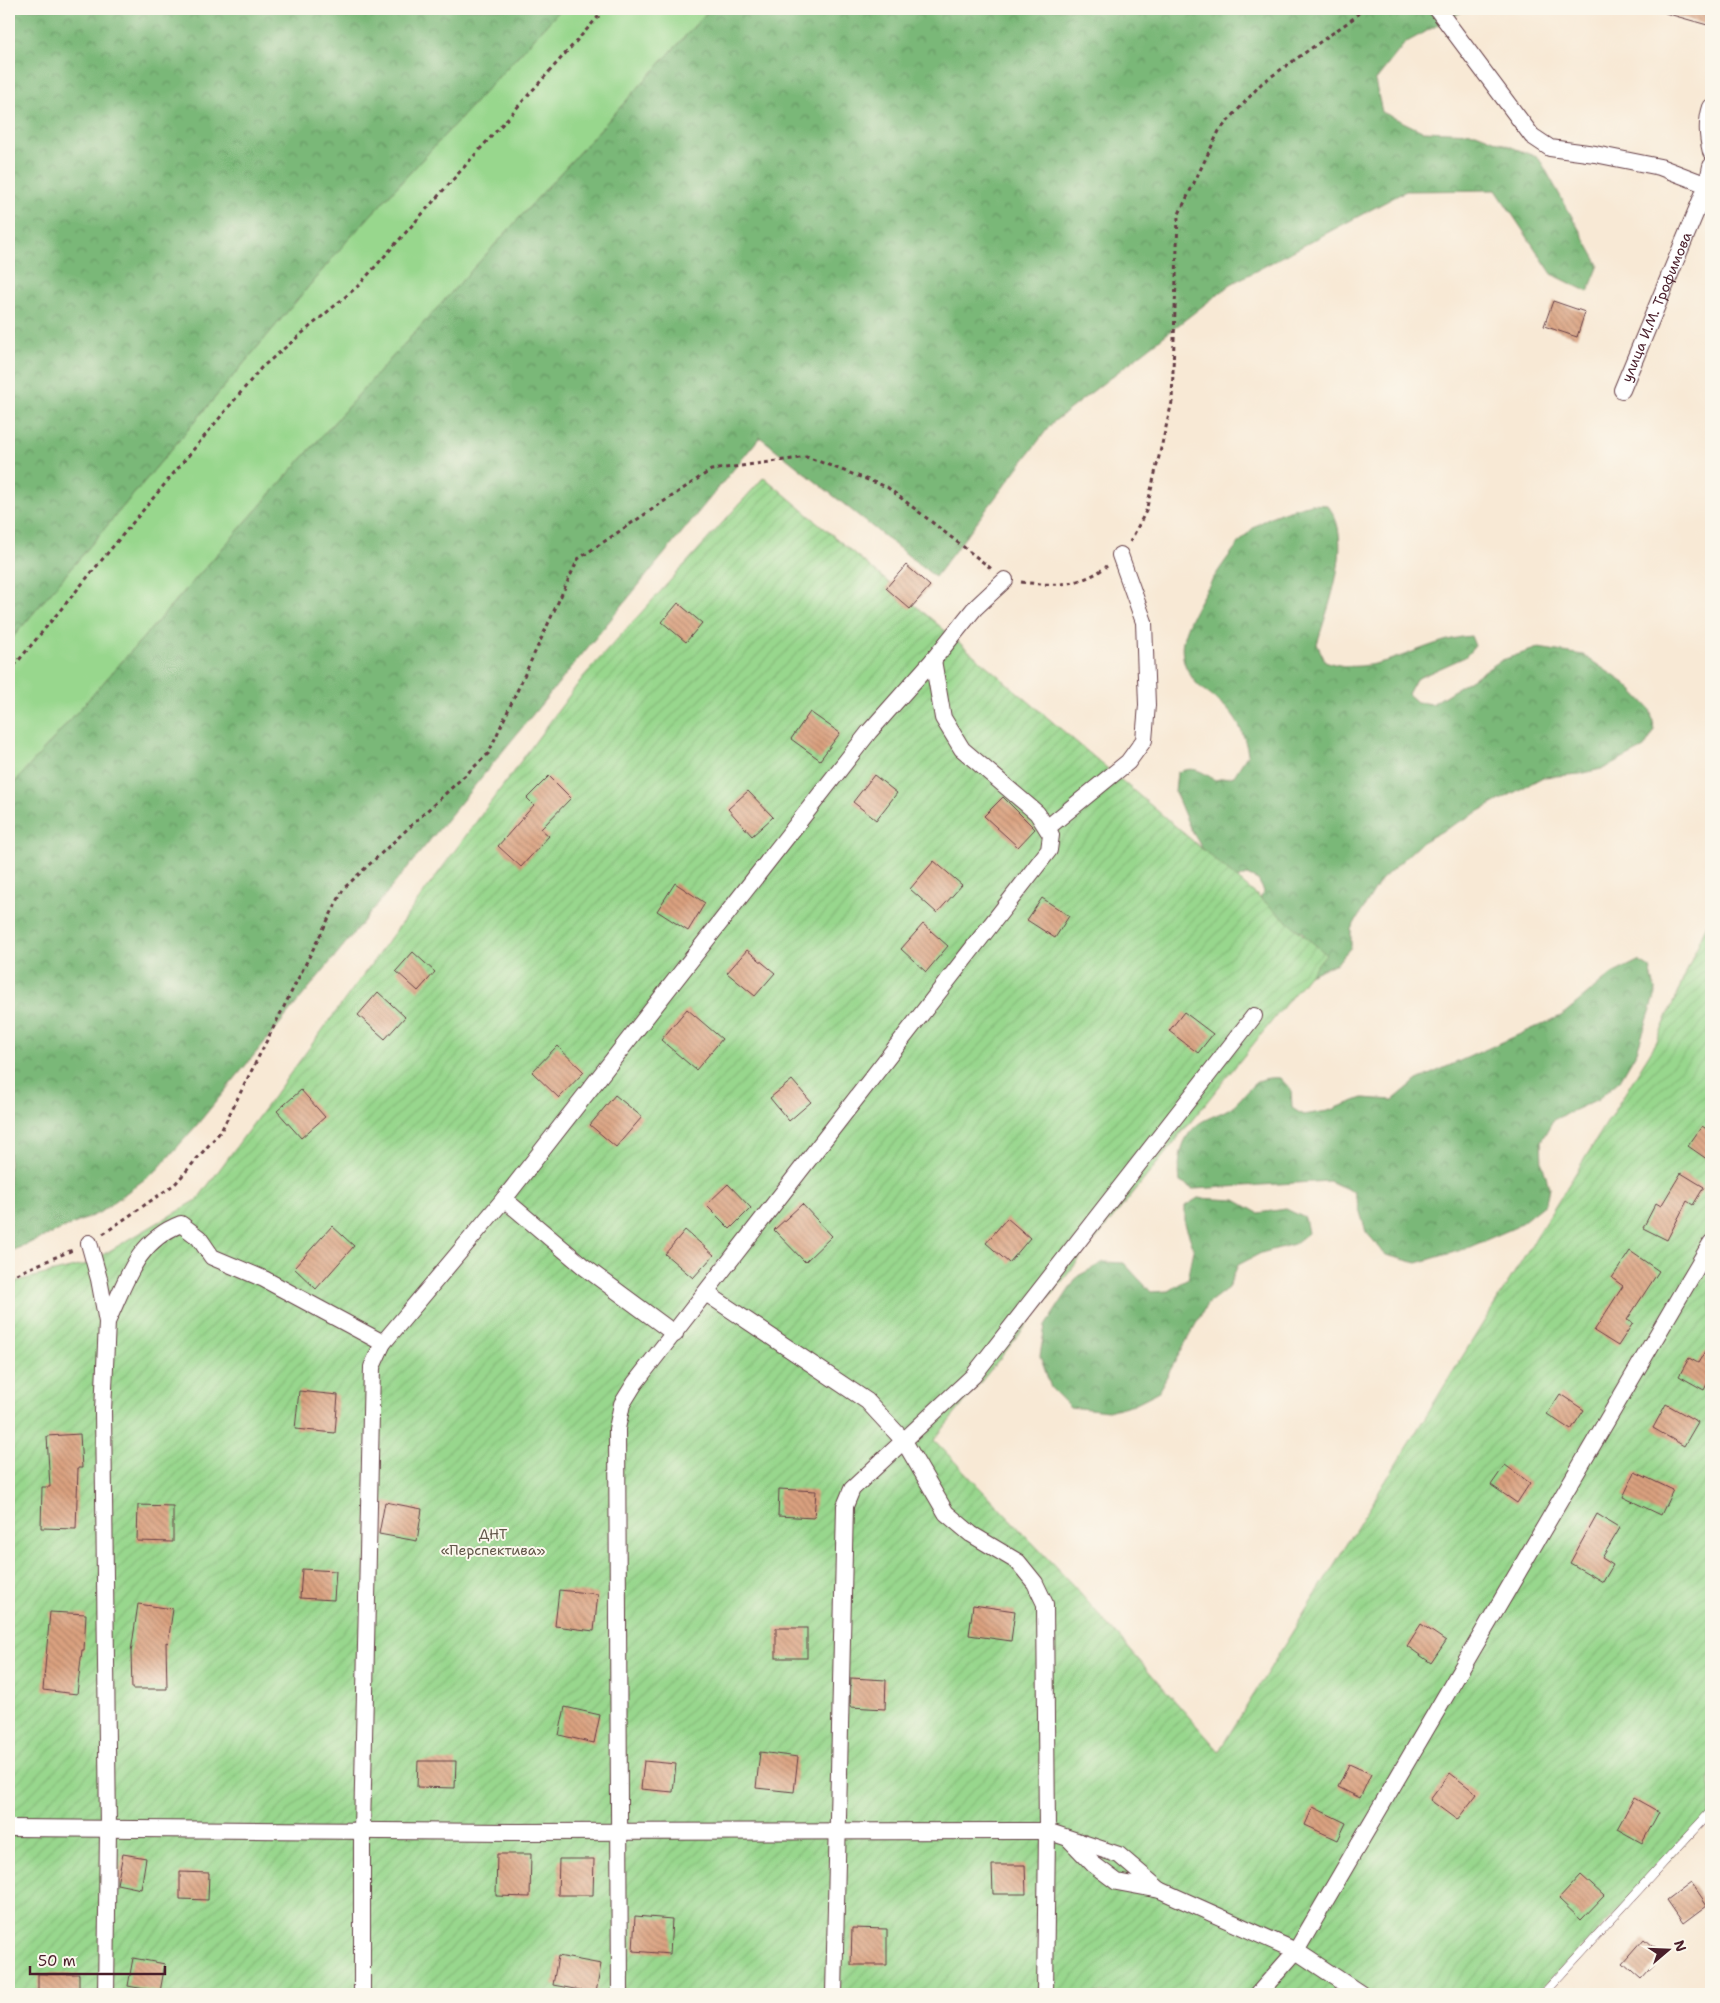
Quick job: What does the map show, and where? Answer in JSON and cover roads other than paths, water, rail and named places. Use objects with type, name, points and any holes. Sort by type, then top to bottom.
[{"type":"street","points":[[1437,9],[1532,136],[1550,148],[1595,154],[1660,167],[1707,185]]},
{"type":"street","points":[[1711,107],[1707,118],[1711,152]]},
{"type":"street","name":"улица И.М. Трофимова","points":[[1622,390],[1707,185],[1711,166]]},
{"type":"street","points":[[1046,828],[1128,762],[1144,740],[1147,705],[1144,622],[1120,555]]},
{"type":"street","points":[[362,1994],[362,1831],[372,1368],[383,1343],[504,1199],[869,732],[932,660],[974,608],[1005,580]]},
{"type":"street","points":[[620,1994],[617,1428],[622,1404],[635,1384],[1049,850],[1051,835],[1037,814],[962,749],[943,718],[932,660]]},
{"type":"street","points":[[834,1994],[836,1832],[845,1506],[852,1490],[973,1376],[1254,1016]]},
{"type":"street","points":[[504,1199],[583,1266],[674,1334]]},
{"type":"street","points":[[107,1322],[140,1253],[165,1230],[181,1224],[199,1238],[212,1257],[264,1278],[383,1343]]},
{"type":"street","points":[[1258,1994],[1296,1951],[1711,1242]]},
{"type":"street","points":[[89,1243],[99,1279],[107,1322],[103,1411],[108,1829],[106,1994]]},
{"type":"street","points":[[706,1292],[867,1401],[904,1441],[946,1513],[971,1534],[1018,1562],[1035,1583],[1045,1604],[1047,1831],[1045,1994]]},
{"type":"street","points":[[9,1828],[619,1832],[1047,1831],[1119,1856],[1160,1890]]},
{"type":"street","points":[[1070,1840],[1093,1864],[1117,1882],[1160,1890],[1296,1951],[1360,1994]]},
{"type":"lane","points":[[1543,1994],[1711,1812]]},
{"type":"park label","name":"ДНТ «Перспектива»","points":[[493,1542]]}]
